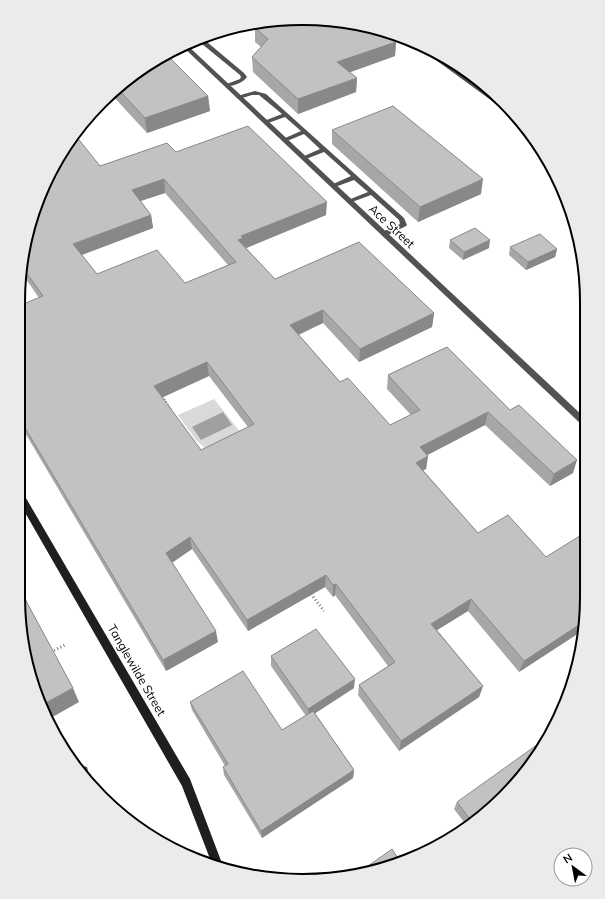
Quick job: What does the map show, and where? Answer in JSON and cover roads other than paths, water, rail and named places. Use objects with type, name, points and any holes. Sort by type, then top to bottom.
[{"type":"street","points":[[204,43],[244,77],[242,80],[227,85]]},
{"type":"street","name":"Ace Street","points":[[189,50],[580,418]]},
{"type":"street","points":[[446,65],[481,91]]},
{"type":"street","points":[[239,97],[260,92],[402,219],[404,224],[384,234]]},
{"type":"street","points":[[266,122],[286,115]]},
{"type":"street","points":[[285,140],[305,132]]},
{"type":"street","points":[[304,158],[325,149]]},
{"type":"street","points":[[333,186],[355,177]]},
{"type":"street","points":[[350,202],[372,192]]},
{"type":"street","name":"Tanglewilde Street","points":[[25,504],[186,783],[216,860]]}]
